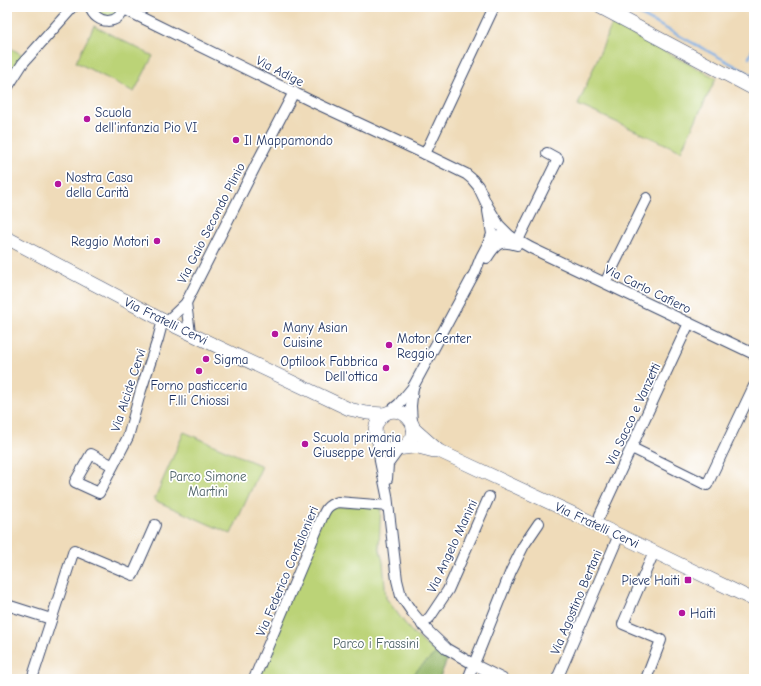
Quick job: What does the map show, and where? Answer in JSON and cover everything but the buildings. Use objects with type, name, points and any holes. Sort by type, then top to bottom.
[{"type":"main road","points":[[600,7],[754,89]]},
{"type":"main road","name":"Via Fratelli Cervi","points":[[7,238],[165,321],[349,409],[367,413],[386,414],[393,411],[405,414],[413,426],[439,451]]},
{"type":"main road","name":"Via Fratelli Cervi","points":[[349,409],[364,421],[377,437],[380,444],[387,448],[395,450],[419,447],[439,451],[754,600]]},
{"type":"main road","points":[[377,437],[375,428],[380,418],[386,414]]},
{"type":"main road","points":[[400,449],[406,446],[412,438],[414,433],[413,426]]},
{"type":"street","points":[[7,88],[24,63],[73,7]]},
{"type":"street","points":[[84,7],[90,7]]},
{"type":"street","name":"Via Adige","points":[[90,7],[95,16],[104,21],[109,21],[118,17],[124,8],[294,92],[425,154],[472,179],[478,186],[499,225],[514,239]]},
{"type":"street","points":[[425,154],[494,7]]},
{"type":"street","name":"Via Gaio Secondo Plinio","points":[[165,321],[186,303],[294,92]]},
{"type":"street","points":[[490,240],[495,236],[500,235],[514,239],[521,234],[558,159],[548,153]]},
{"type":"street","points":[[605,283],[647,198]]},
{"type":"street","name":"Via Adige","points":[[487,205],[492,234],[490,240]]},
{"type":"street","name":"Via Carlo Cafiero","points":[[514,239],[754,354]]},
{"type":"street","name":"Via Carlo Cafiero","points":[[386,414],[399,404],[413,387],[475,272],[490,240]]},
{"type":"street","name":"Via Carlo Cafiero","points":[[475,272],[495,246],[502,242],[531,248]]},
{"type":"street","name":"Via Gaio Secondo Plinio","points":[[186,303],[190,333]]},
{"type":"street","name":"Via Alcide Cervi","points":[[113,466],[128,437],[141,390],[165,321]]},
{"type":"street","name":"Via Sacco e Vanzetti","points":[[600,515],[689,324]]},
{"type":"street","points":[[632,448],[707,484],[754,386]]},
{"type":"street","name":"Via Carlo Cafiero","points":[[413,387],[411,406],[413,426]]},
{"type":"street","points":[[377,437],[387,495],[399,591],[406,604],[434,638],[447,649],[503,679]]},
{"type":"street","points":[[387,495],[388,464],[400,449]]},
{"type":"street","name":"Via Angelo Manini","points":[[422,625],[430,617],[448,590],[489,497]]},
{"type":"street","name":"Via Federico Confalonieri","points":[[254,679],[327,507],[338,502],[388,506]]},
{"type":"street","points":[[468,679],[511,571],[524,545],[539,523]]},
{"type":"street","points":[[32,679],[74,550],[133,576],[155,525]]},
{"type":"street","name":"Via Agostino Bertani","points":[[557,679],[619,535]]},
{"type":"street","points":[[646,679],[661,640],[623,624],[654,552]]},
{"type":"street","points":[[7,605],[51,619]]},
{"type":"green space","points":[[96,7],[119,7],[111,16],[104,16]]},
{"type":"green space","points":[[612,24],[716,78],[681,151],[578,105]]},
{"type":"green space","points":[[94,26],[153,56],[134,92],[76,62]]},
{"type":"green space","points":[[7,46],[28,58],[7,88]]},
{"type":"green space","name":"Parco Simone Martini","points":[[184,432],[262,466],[231,534],[154,500]]},
{"type":"green space","name":"Parco i Frassini","points":[[381,505],[379,546],[383,562],[386,598],[410,630],[427,646],[447,660],[439,679],[254,679],[327,507]]},
{"type":"green space","points":[[436,653],[447,660],[439,679],[410,679],[418,669]]},
{"type":"waterway","points":[[626,7],[754,76]]},
{"type":"waterway","points":[[749,58],[754,46]]},
{"type":"place","name":"Scuola dell'infanzia Pio VI","points":[[87,119]]},
{"type":"place","name":"Il Mappamondo","points":[[236,140]]},
{"type":"place","name":"Nostra Casa della Carità","points":[[58,184]]},
{"type":"place","name":"Reggio Motori","points":[[157,241]]},
{"type":"place","name":"Many Asian Cuisine","points":[[275,334]]},
{"type":"place","name":"Motor Center Reggio","points":[[389,345]]},
{"type":"place","name":"Sigma","points":[[206,359]]},
{"type":"place","name":"Optilook Fabbrica Dell'ottica","points":[[386,368]]},
{"type":"place","name":"Forno pasticceria F.lli Chiossi","points":[[199,371]]},
{"type":"place","name":"Scuola primaria Giuseppe Verdi","points":[[305,444]]},
{"type":"place","name":"Pieve Haiti","points":[[688,580]]},
{"type":"place","name":"Haiti","points":[[682,613]]}]
